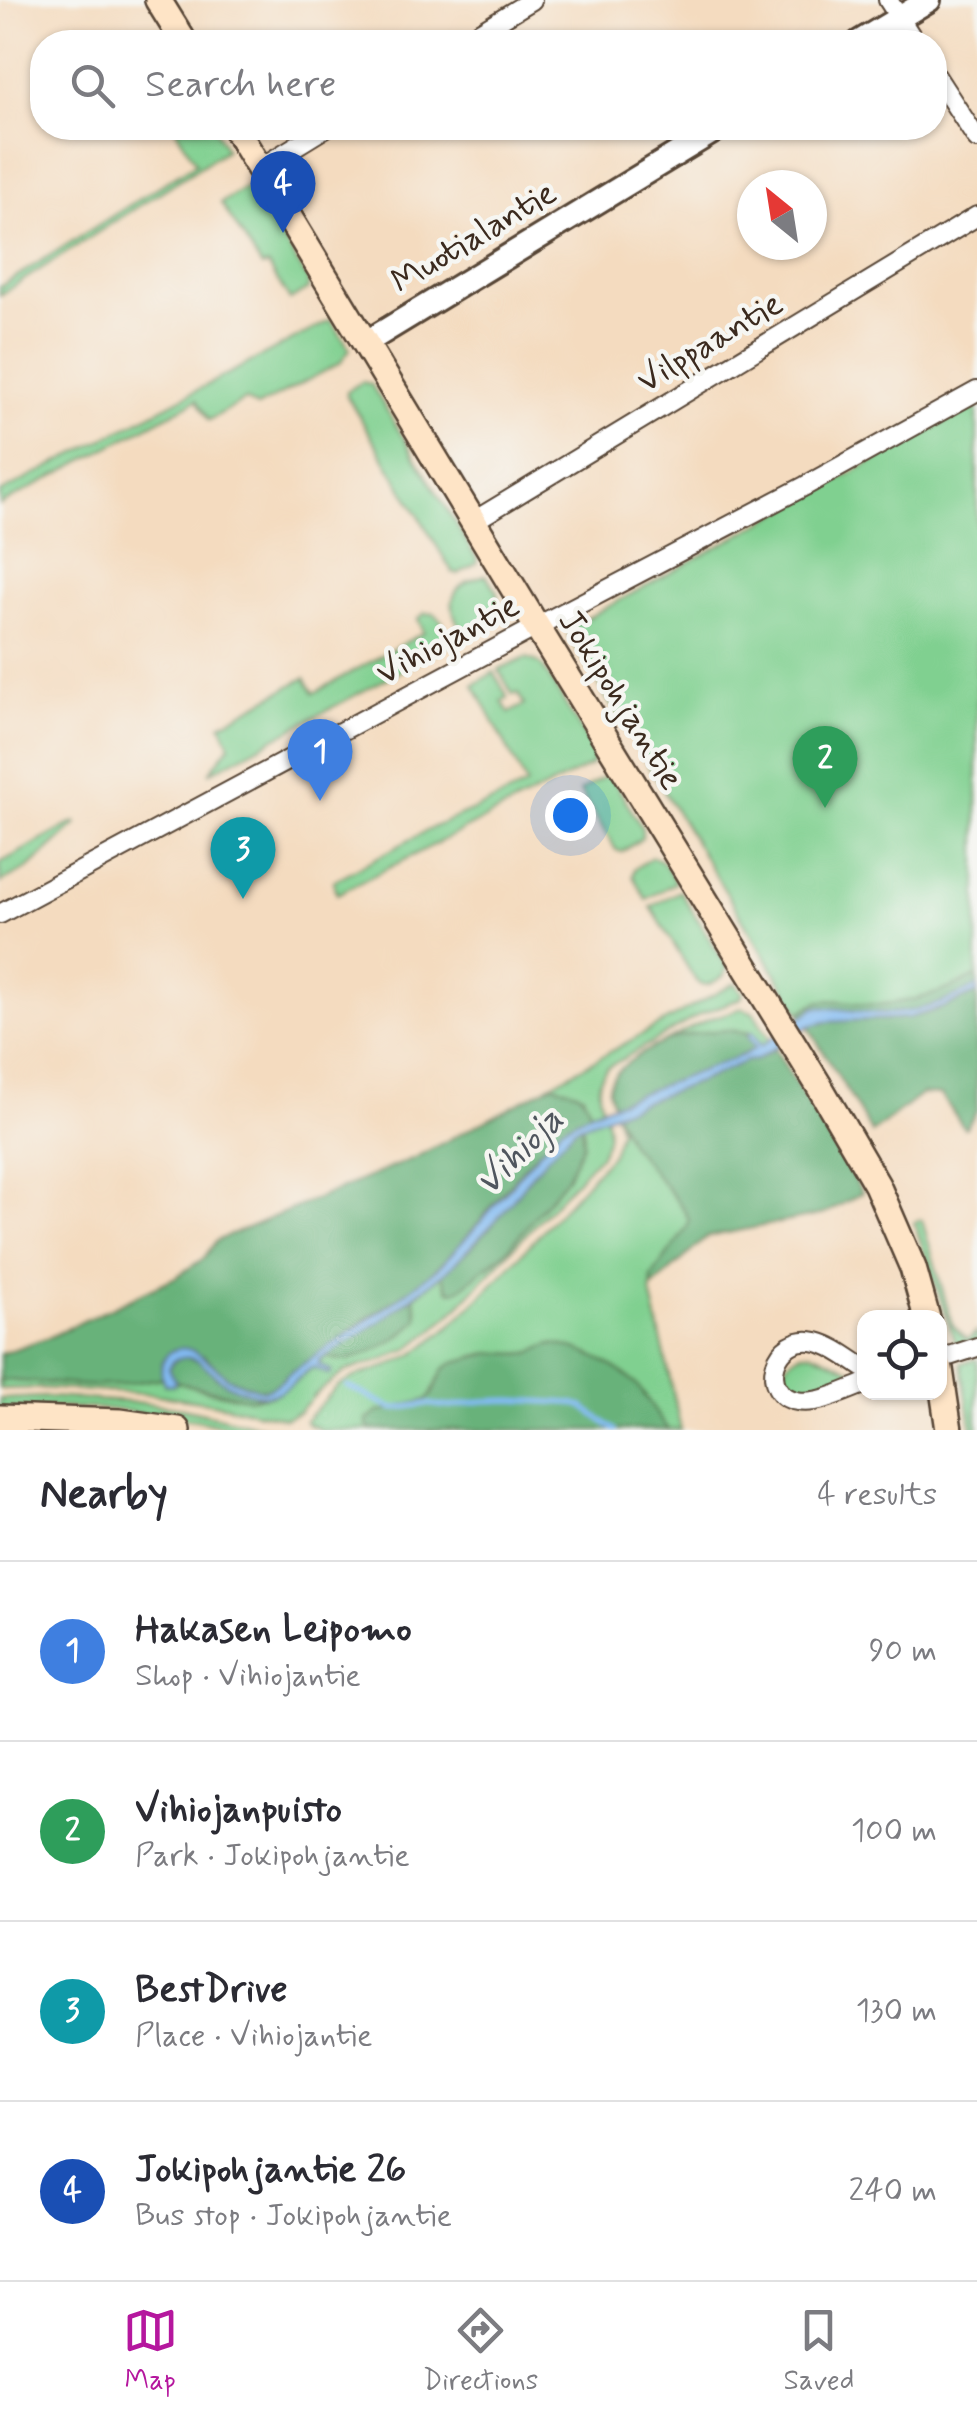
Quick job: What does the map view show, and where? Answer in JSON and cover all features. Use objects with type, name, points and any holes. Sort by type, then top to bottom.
[{"type":"main road","points":[[158,0],[177,30]]},
{"type":"main road","name":"Jokipohjantie","points":[[242,140],[877,1185],[925,1310]]},
{"type":"main road","points":[[944,1400],[949,1430]]},
{"type":"main road","points":[[0,1418],[120,1422],[177,1430]]},
{"type":"street","points":[[483,30],[532,0]]},
{"type":"street","points":[[872,30],[894,9],[929,0]]},
{"type":"street","points":[[947,93],[977,139]]},
{"type":"street","points":[[260,168],[306,140]]},
{"type":"street","name":"Muotialantie","points":[[366,343],[700,140]]},
{"type":"street","name":"Vilppaantie","points":[[474,521],[977,216]]},
{"type":"street","name":"Vihiojantie","points":[[0,914],[805,486],[977,390]]},
{"type":"street","points":[[857,1364],[830,1347],[804,1341],[780,1354],[774,1378],[784,1394],[800,1402],[857,1387]]},
{"type":"street","points":[[947,1357],[977,1346]]},
{"type":"green space","points":[[182,140],[221,140],[226,150],[0,295],[0,287],[196,163]]},
{"type":"green space","points":[[245,188],[254,191],[308,280],[308,289],[290,300],[268,265],[262,267],[221,203]]},
{"type":"green space","points":[[331,320],[350,349],[340,363],[257,407],[245,400],[209,420],[197,400],[0,505],[0,493]]},
{"type":"green space","points":[[362,382],[371,384],[477,559],[476,564],[453,573],[347,396],[347,391]]},
{"type":"green space","points":[[977,404],[977,975],[909,1000],[874,1005],[822,1003],[800,1013],[568,635],[573,626]]},
{"type":"green space","points":[[486,575],[496,590],[497,606],[485,625],[464,633],[454,613],[454,596],[465,583]]},
{"type":"green space","points":[[425,613],[435,614],[441,621],[448,646],[209,773],[230,745],[221,724],[305,678],[314,693],[424,632],[418,619]]},
{"type":"green space","points":[[526,658],[543,667],[593,750],[591,765],[337,894],[333,881],[432,828],[527,785],[474,685],[494,672],[508,698],[502,701],[509,713],[524,705],[518,693],[513,695],[499,670]]},
{"type":"green space","points":[[609,776],[642,828],[642,838],[622,852],[616,850],[580,791]]},
{"type":"green space","points":[[75,822],[29,868],[0,883],[0,863]]},
{"type":"green space","points":[[652,857],[663,863],[675,883],[646,899],[633,876],[634,869]]},
{"type":"green space","points":[[680,891],[727,967],[724,976],[710,984],[696,981],[651,907]]},
{"type":"green space","points":[[977,975],[977,986],[910,1011],[878,1013],[816,1007],[809,1026],[916,1016],[977,993],[977,1110],[967,1127],[941,1095],[922,1094],[872,1133],[800,1013],[828,1000],[877,1005],[908,1000]]},
{"type":"green space","points":[[735,983],[743,993],[741,998],[701,1014],[607,1068],[599,1086],[602,1107],[590,1112],[583,1094],[552,1085],[546,1087]]},
{"type":"green space","points":[[742,1008],[754,1013],[771,1041],[761,1046],[753,1033],[728,1030],[665,1041],[709,1019]]},
{"type":"green space","points":[[728,1030],[748,1034],[755,1048],[613,1104],[611,1081],[640,1055],[679,1037]]},
{"type":"green space","points":[[775,1049],[862,1193],[824,1214],[707,1237],[652,1288],[655,1272],[689,1220],[630,1143],[615,1112],[756,1060]]},
{"type":"green space","points":[[552,1085],[581,1095],[590,1112],[568,1125],[529,1161],[431,1273],[267,1389],[228,1378],[204,1356],[170,1352],[162,1363],[162,1378],[97,1386],[0,1380],[0,1354],[52,1336],[176,1277],[204,1258],[216,1241],[414,1158]]},
{"type":"green space","points":[[615,1112],[630,1143],[689,1220],[652,1278],[651,1292],[681,1430],[669,1430],[658,1418],[543,1347],[529,1353],[479,1355],[444,1369],[427,1400],[378,1412],[367,1425],[371,1430],[322,1430],[306,1423],[339,1385],[416,1353],[477,1300],[612,1154],[620,1130]]},
{"type":"green space","points":[[605,1115],[607,1136],[599,1156],[455,1310],[408,1349],[346,1371],[299,1412],[285,1418],[149,1394],[0,1389],[0,1380],[97,1386],[162,1378],[165,1385],[173,1386],[175,1382],[249,1398],[284,1390],[314,1367],[328,1374],[331,1371],[318,1364],[325,1357],[341,1359],[361,1354],[408,1329],[418,1313],[414,1297],[442,1275],[448,1290],[492,1264],[567,1177],[584,1136],[582,1124]]},
{"type":"green space","points":[[582,1124],[583,1144],[567,1177],[508,1249],[460,1289],[449,1290],[442,1275],[489,1228],[550,1152]]},
{"type":"green space","points":[[922,1220],[953,1326],[967,1340],[977,1332],[977,1341],[957,1348],[914,1223]]},
{"type":"green space","points":[[414,1297],[418,1318],[394,1339],[350,1359],[325,1357]]},
{"type":"green space","points":[[550,1344],[584,1352],[629,1377],[669,1430],[371,1430],[367,1425],[367,1420],[378,1412],[427,1400],[444,1369],[454,1362],[491,1353],[530,1354]]},
{"type":"green space","points":[[813,1352],[857,1373],[857,1380],[805,1396],[784,1382],[783,1371],[794,1358]]},
{"type":"green space","points":[[186,1357],[206,1363],[216,1377],[263,1396],[250,1399],[176,1382],[169,1369],[175,1360]]},
{"type":"green space","points":[[977,1359],[977,1430],[972,1430],[961,1363]]},
{"type":"green space","points":[[47,1397],[182,1408],[277,1430],[240,1430],[197,1420],[108,1409],[0,1409],[0,1399]]},
{"type":"water","points":[[977,986],[977,993],[908,1018],[809,1026],[756,1060],[576,1127],[449,1269],[320,1360],[318,1364],[331,1371],[330,1375],[313,1367],[279,1392],[260,1395],[227,1383],[193,1358],[187,1358],[174,1360],[169,1368],[174,1385],[164,1384],[163,1362],[174,1349],[182,1348],[199,1354],[239,1382],[263,1390],[274,1386],[440,1266],[561,1128],[590,1112],[743,1055],[755,1048],[748,1037],[750,1032],[761,1046],[816,1007],[878,1013],[910,1011]]},
{"type":"waterway","points":[[347,1386],[394,1409],[511,1400],[571,1403],[582,1406],[615,1430]]},
{"type":"place","name":"Jokipohjantie 26","points":[[283,233]]},
{"type":"place","name":"Hakasen Leipomo","points":[[320,801]]},
{"type":"place","name":"Vihiojanpuisto","points":[[825,808]]},
{"type":"place","name":"BestDrive","points":[[243,899]]},
{"type":"water label","name":"Vihioja","points":[[518,1150]]}]
